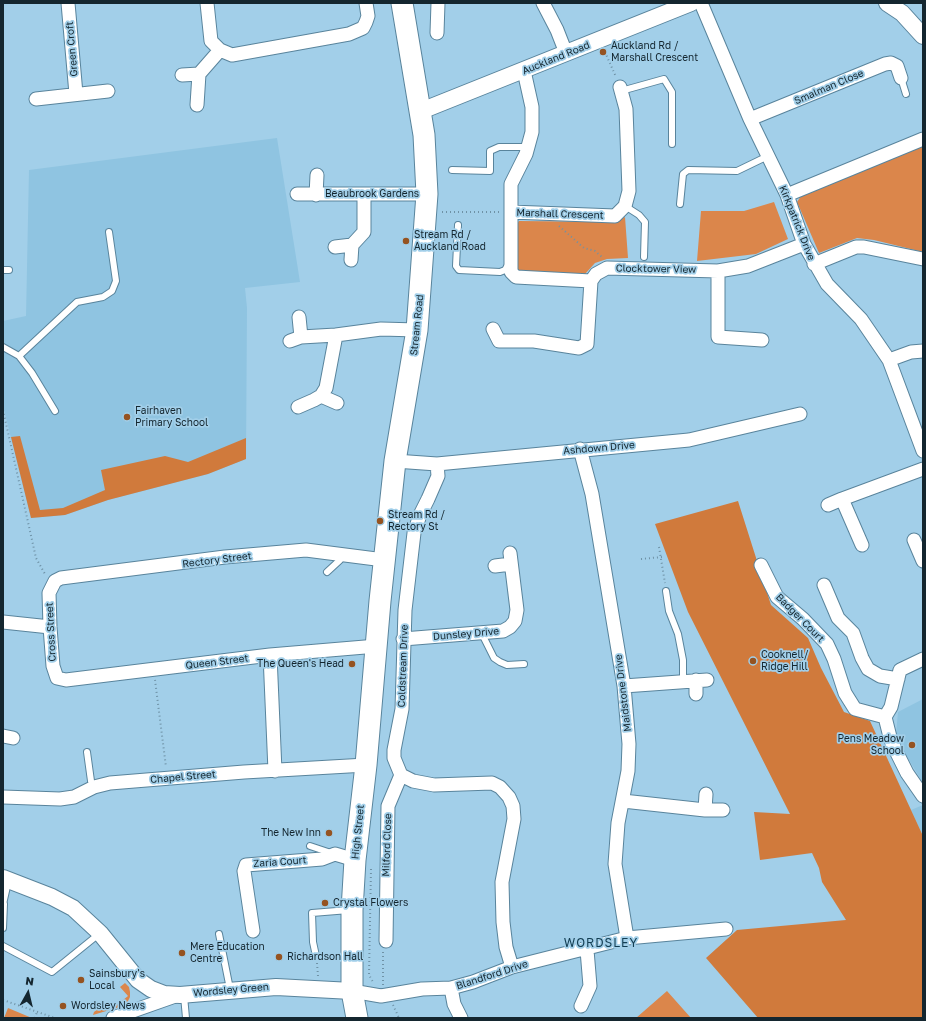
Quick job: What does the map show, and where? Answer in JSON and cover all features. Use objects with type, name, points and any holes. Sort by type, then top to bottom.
[{"type":"highway","name":"Stream Road","points":[[377,646],[384,560],[395,461],[417,330],[427,203],[426,155],[421,111],[402,3]]},
{"type":"highway","name":"High Street","points":[[357,1018],[352,991],[352,910],[355,860],[366,765],[377,646]]},
{"type":"street","name":"Green Croft","points":[[68,3],[76,94]]},
{"type":"street","points":[[207,3],[211,40],[220,50],[232,55],[349,34],[362,28],[366,22],[368,16],[366,3]]},
{"type":"street","points":[[437,33],[438,3]]},
{"type":"street","points":[[543,3],[557,30],[566,53]]},
{"type":"street","name":"Auckland Road","points":[[421,111],[691,3]]},
{"type":"street","name":"Kirkpatrick Drive","points":[[701,3],[750,119],[787,195],[804,244],[814,264],[827,284],[861,319],[889,360],[923,451]]},
{"type":"street","points":[[887,3],[902,13],[923,36]]},
{"type":"street","points":[[196,105],[199,74],[220,50]]},
{"type":"street","name":"Smalman Close","points":[[750,119],[885,64],[891,63],[897,66],[901,78]]},
{"type":"street","name":"Marshall Crescent","points":[[511,266],[512,184],[528,147],[532,132],[532,107],[524,71]]},
{"type":"street","points":[[182,75],[199,74]]},
{"type":"street","points":[[621,89],[626,109],[629,191],[625,206]]},
{"type":"street","points":[[36,99],[108,91]]},
{"type":"street","points":[[787,195],[923,139]]},
{"type":"street","name":"Beaubrook Gardens","points":[[316,195],[317,175]]},
{"type":"street","name":"Beaubrook Gardens","points":[[298,194],[364,195],[427,203]]},
{"type":"street","points":[[351,260],[352,245],[364,232],[364,195]]},
{"type":"street","name":"Marshall Crescent","points":[[511,212],[615,216],[625,206]]},
{"type":"street","name":"Clocktower View","points":[[591,281],[596,274],[607,268],[718,270],[748,266],[804,244]]},
{"type":"street","points":[[334,247],[352,245]]},
{"type":"street","points":[[814,264],[856,248],[864,247],[923,259]]},
{"type":"street","points":[[493,329],[499,341],[534,341],[579,348],[587,344],[591,281],[525,279],[516,277],[511,266]]},
{"type":"street","points":[[718,270],[718,337],[762,340]]},
{"type":"street","points":[[299,317],[295,339],[336,336],[381,329],[417,330]]},
{"type":"street","points":[[298,407],[321,396],[328,381],[336,336]]},
{"type":"street","points":[[889,360],[911,352],[923,351]]},
{"type":"street","points":[[321,396],[337,403]]},
{"type":"street","name":"Ashdown Drive","points":[[395,461],[437,464],[580,449],[689,440],[800,414]]},
{"type":"street","name":"Maidstone Drive","points":[[580,449],[592,494],[624,686],[629,744],[628,771],[618,823],[615,864],[627,938]]},
{"type":"street","name":"Coldstream Drive","points":[[401,775],[394,758],[394,750],[402,709],[404,683],[403,639],[414,533],[420,515],[438,476],[437,464]]},
{"type":"street","points":[[828,505],[923,469]]},
{"type":"street","points":[[842,500],[862,545]]},
{"type":"street","points":[[914,540],[923,561]]},
{"type":"street","name":"Rectory Street","points":[[52,585],[55,581],[61,578],[225,557],[306,550],[384,560]]},
{"type":"street","name":"Dunsley Drive","points":[[403,639],[503,631],[510,627],[515,620],[517,610],[511,558],[495,566]]},
{"type":"street","name":"Badger Court","points":[[761,565],[777,598],[793,610],[826,644],[834,659],[845,693],[855,709],[888,712]]},
{"type":"street","name":"Cross Street","points":[[52,585],[50,593],[50,627],[53,666],[57,678]]},
{"type":"street","points":[[824,585],[838,618],[852,633],[868,669],[880,676],[898,679]]},
{"type":"street","points":[[3,622],[50,627]]},
{"type":"street","name":"Queen Street","points":[[57,678],[66,680],[270,655],[377,646]]},
{"type":"street","points":[[270,655],[275,771]]},
{"type":"street","points":[[923,659],[900,670],[888,712],[891,741],[907,773],[923,796]]},
{"type":"street","points":[[624,686],[695,680],[696,694]]},
{"type":"street","name":"Chapel Street","points":[[3,797],[60,799],[74,797],[94,787],[110,783],[167,777],[366,765]]},
{"type":"street","points":[[401,775],[420,783],[492,783],[500,787],[509,797],[513,806],[514,819],[502,889],[503,922],[506,947],[512,967]]},
{"type":"street","name":"Milford Close","points":[[386,941],[392,894],[388,806],[401,775]]},
{"type":"street","points":[[705,810],[706,794]]},
{"type":"street","points":[[623,800],[705,810],[723,810]]},
{"type":"street","points":[[335,854],[355,860]]},
{"type":"street","name":"Zaria Court","points":[[254,931],[244,871],[246,865],[322,859],[335,854]]},
{"type":"street","points":[[6,879],[62,901],[73,908],[100,933],[138,980],[151,989],[164,994],[182,994]]},
{"type":"street","name":"Blandford Drive","points":[[352,991],[375,995],[422,989],[451,988],[512,967],[587,950],[627,938],[726,929]]},
{"type":"street","points":[[581,1006],[593,986],[587,950]]},
{"type":"street","name":"Wordsley Green","points":[[113,1018],[182,994],[276,986],[352,991]]},
{"type":"street","points":[[451,988],[454,1004],[461,1018]]},
{"type":"lane","points":[[621,89],[664,78],[672,92],[672,144]]},
{"type":"lane","points":[[901,78],[906,94]]},
{"type":"lane","points":[[452,170],[490,171],[490,151],[499,146],[528,147]]},
{"type":"lane","points":[[680,204],[683,174],[688,170],[736,171],[768,156]]},
{"type":"lane","points":[[625,206],[639,215],[645,222],[644,257]]},
{"type":"lane","points":[[458,225],[456,266],[458,270],[500,272],[511,266]]},
{"type":"lane","points":[[19,356],[77,302],[82,299],[103,297],[112,291],[116,281],[109,232]]},
{"type":"lane","points":[[3,347],[19,356],[32,373],[55,411]]},
{"type":"lane","points":[[327,572],[340,560],[341,555]]},
{"type":"lane","points":[[666,591],[669,611],[678,634],[683,660],[695,680]]},
{"type":"lane","points":[[480,632],[494,658],[507,665],[524,664]]},
{"type":"lane","points":[[87,752],[91,781],[94,787]]},
{"type":"lane","points":[[310,846],[335,854]]},
{"type":"lane","points":[[3,928],[6,879]]},
{"type":"lane","points":[[316,956],[313,942],[312,913],[352,910]]},
{"type":"lane","points":[[3,946],[52,972],[100,933]]},
{"type":"lane","points":[[219,934],[230,991]]},
{"type":"lane","points":[[182,994],[186,1018]]},
{"type":"path","points":[[600,40],[621,89]]},
{"type":"path","points":[[427,203],[511,212]]},
{"type":"path","points":[[554,214],[558,224],[584,248],[595,251],[603,258],[607,268]]},
{"type":"path","points":[[3,410],[36,558],[52,585]]},
{"type":"path","points":[[659,547],[662,557],[666,591]]},
{"type":"path","points":[[641,559],[662,557]]},
{"type":"path","points":[[153,669],[167,777]]},
{"type":"path","points":[[375,995],[382,988],[383,945],[386,941]]},
{"type":"path","points":[[316,956],[319,981]]},
{"type":"path","points":[[3,1000],[55,1018]]},
{"type":"path","points":[[35,1018],[37,1012]]},
{"type":"shaded area","points":[[277,138],[300,282],[245,288],[247,308],[246,459],[208,474],[108,500],[65,515],[31,518],[3,406],[3,321],[26,316],[29,170]]},
{"type":"shaded area","points":[[923,146],[923,252],[874,240],[857,238],[819,253],[797,202],[801,196]]},
{"type":"shaded area","points":[[774,202],[788,239],[756,254],[697,261],[701,211],[744,211]]},
{"type":"shaded area","points":[[625,217],[628,258],[607,259],[595,263],[585,274],[526,274],[517,272],[516,226],[519,221],[616,222]]},
{"type":"shaded area","points":[[20,436],[40,510],[63,508],[105,490],[101,470],[165,456],[188,462],[246,438],[246,459],[208,474],[108,500],[65,515],[31,518],[11,437]]},
{"type":"shaded area","points":[[738,501],[771,605],[808,638],[821,668],[844,712],[870,721],[923,836],[923,1018],[758,1018],[706,958],[737,930],[846,920],[822,882],[819,868],[812,853],[760,860],[754,812],[790,814],[688,612],[655,524]]},
{"type":"shaded area","name":"Pens Meadow School","points":[[923,699],[923,783],[906,755],[896,734],[898,712]]},
{"type":"shaded area","points":[[923,805],[923,836],[911,810]]},
{"type":"shaded area","points":[[125,983],[129,987],[130,992],[130,997],[126,1005],[93,1015],[94,1012],[105,1003],[112,1009],[128,996],[120,987]]},
{"type":"shaded area","points":[[667,991],[691,1018],[636,1018]]},
{"type":"shaded area","points":[[8,1008],[32,1018],[4,1018]]},
{"type":"place","name":"Auckland Rd / Marshall Crescent","points":[[603,52]]},
{"type":"place","name":"Stream Rd / Auckland Road","points":[[406,241]]},
{"type":"place","name":"Fairhaven Primary School","points":[[127,417]]},
{"type":"place","name":"Stream Rd / Rectory St","points":[[380,521]]},
{"type":"place","name":"Cooknell/ Ridge Hill","points":[[753,661]]},
{"type":"place","name":"The Queen's Head","points":[[352,664]]},
{"type":"place","name":"Pens Meadow School","points":[[912,745]]},
{"type":"place","name":"The New Inn","points":[[329,833]]},
{"type":"place","name":"Crystal Flowers","points":[[325,903]]},
{"type":"place","name":"Mere Education Centre","points":[[182,953]]},
{"type":"place","name":"Richardson Hall","points":[[279,957]]},
{"type":"place","name":"Sainsbury's Local","points":[[81,980]]},
{"type":"place","name":"Wordsley News","points":[[63,1006]]},
{"type":"district","name":"WORDSLEY","points":[[601,943]]}]
